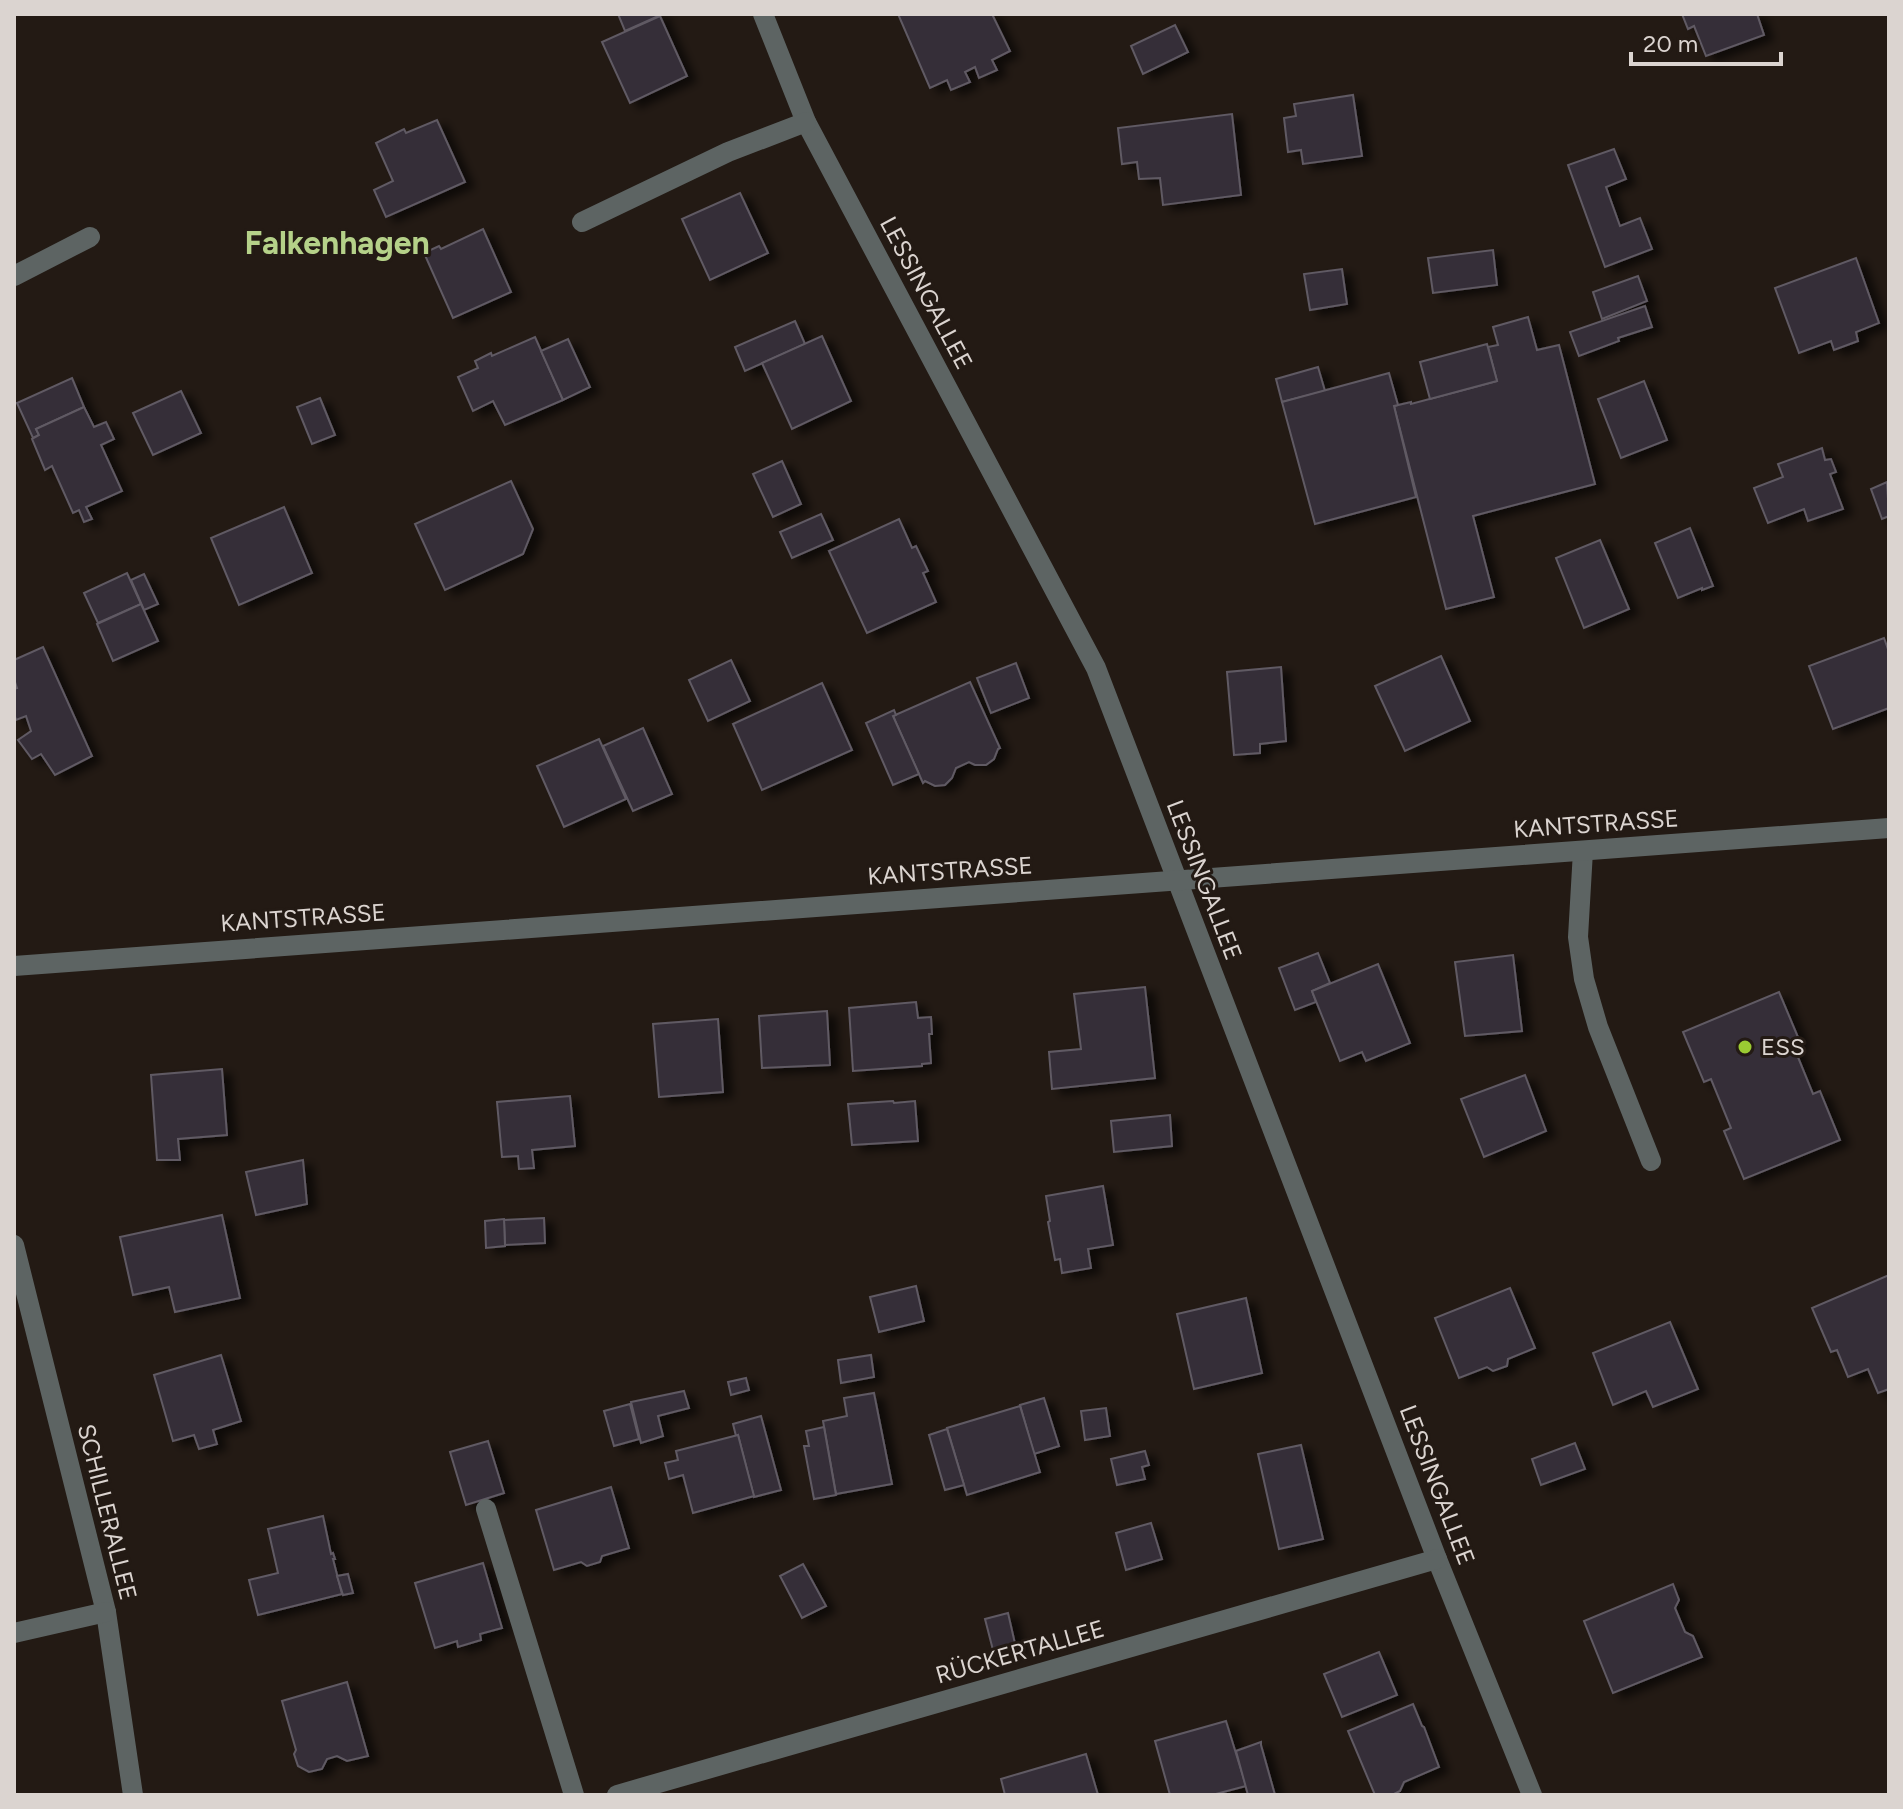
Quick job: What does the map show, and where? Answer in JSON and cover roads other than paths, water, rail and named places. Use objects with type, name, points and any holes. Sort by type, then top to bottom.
[{"type":"street","name":"LESSINGALLEE","points":[[763,14],[806,122],[1096,668],[1437,1559],[1532,1795]]},
{"type":"street","points":[[582,222],[728,152],[806,122]]},
{"type":"street","points":[[14,276],[90,237]]},
{"type":"street","name":"KANTSTRASSE","points":[[14,966],[1889,828]]},
{"type":"street","points":[[1583,851],[1578,937],[1584,979],[1598,1027],[1651,1161]]},
{"type":"street","name":"SCHILLERALLEE","points":[[14,1245],[106,1612],[133,1795]]},
{"type":"street","points":[[486,1509],[574,1795]]},
{"type":"street","name":"RÜCKERTALLEE","points":[[617,1795],[1437,1559]]},
{"type":"street","points":[[14,1633],[106,1612]]},
{"type":"place","name":"ESS","points":[[1745,1047]]},
{"type":"district","name":"Falkenhagen","points":[[337,243]]}]
